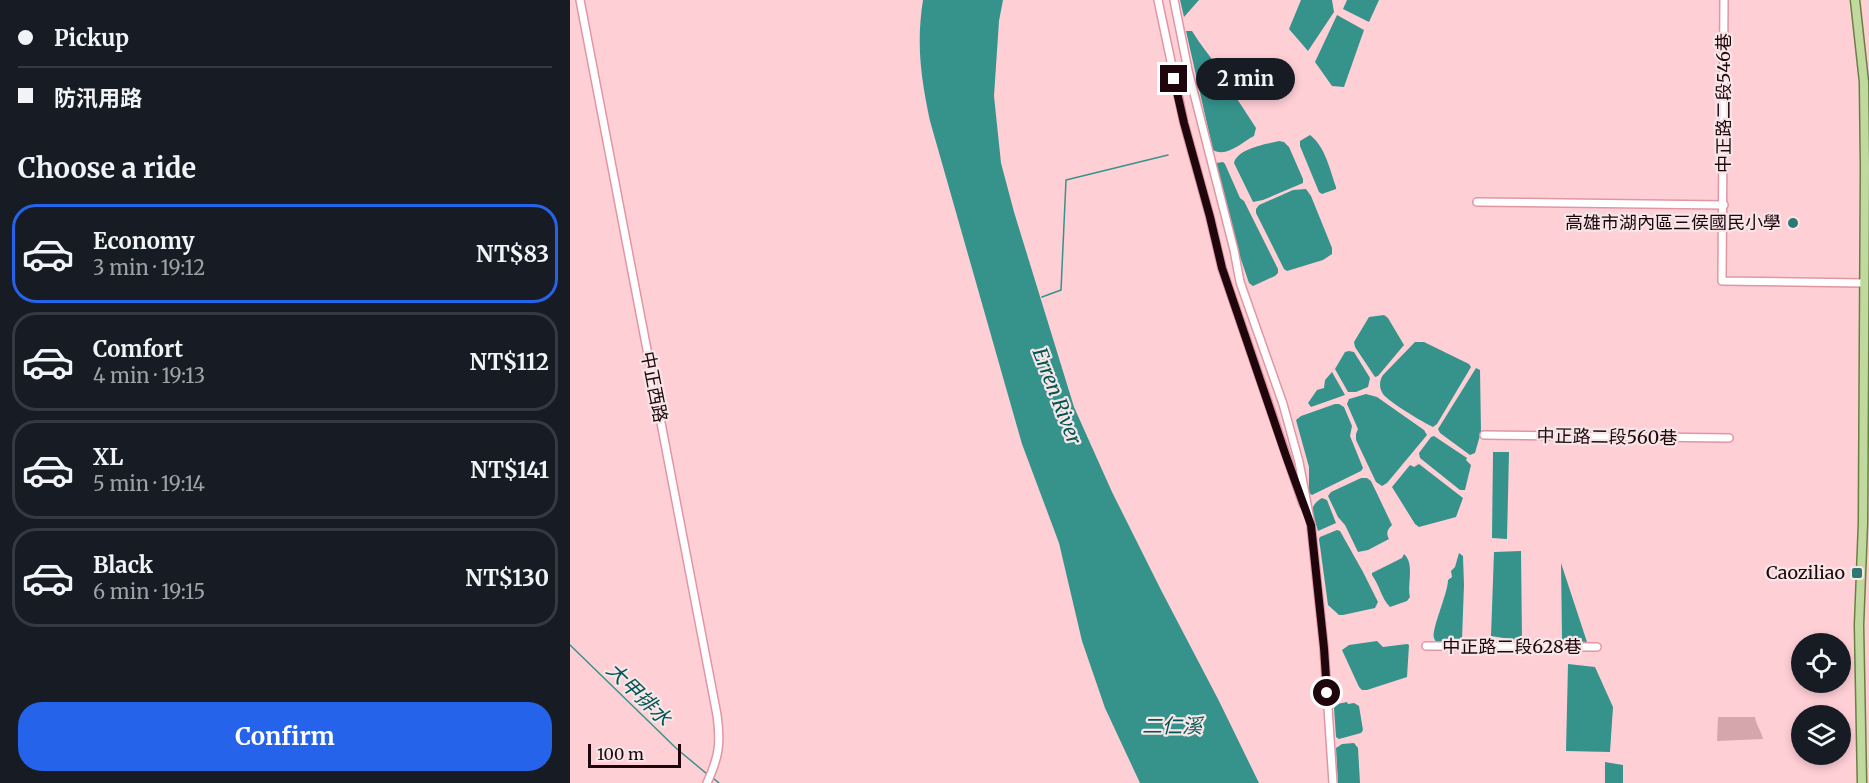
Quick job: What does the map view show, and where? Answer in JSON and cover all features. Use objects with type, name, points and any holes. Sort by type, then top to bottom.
[{"type":"main road","points":[[1855,0],[1864,82],[1865,167],[1863,523],[1859,625],[1862,783]]},
{"type":"street","name":"中正西路","points":[[580,0],[717,715],[719,751],[708,783]]},
{"type":"street","points":[[1158,0],[1184,123],[1222,268],[1311,525]]},
{"type":"street","points":[[1174,0],[1188,70],[1240,282],[1283,404],[1299,462],[1311,525],[1324,648],[1333,783]]},
{"type":"street","name":"中正路二段546巷","points":[[1724,0],[1722,281],[1863,283]]},
{"type":"street","points":[[1477,202],[1724,205]]},
{"type":"street","name":"中正路二段560巷","points":[[1484,435],[1729,438]]},
{"type":"street","name":"中正路二段628巷","points":[[1426,646],[1597,647]]},
{"type":"shaded area","points":[[1718,717],[1755,717],[1763,739],[1717,741]]},
{"type":"water","name":"二仁溪","points":[[923,0],[1003,0],[999,21],[994,96],[1001,163],[1074,407],[1112,492],[1259,783],[1140,783],[1105,708],[1082,641],[1059,543],[1022,444],[930,121],[920,61]]},
{"type":"water","points":[[1180,0],[1199,0],[1184,17]]},
{"type":"water","points":[[1301,0],[1332,0],[1334,12],[1308,51],[1289,29]]},
{"type":"water","points":[[1347,0],[1379,0],[1369,22],[1343,9]]},
{"type":"water","points":[[1337,15],[1364,30],[1344,87],[1332,86],[1315,62]]},
{"type":"water","points":[[1186,31],[1192,31],[1218,67],[1220,71],[1218,76],[1223,86],[1230,88],[1256,128],[1254,136],[1229,151],[1213,150]]},
{"type":"water","points":[[1310,135],[1320,145],[1336,187],[1322,194],[1319,192],[1300,146],[1300,141]]},
{"type":"water","points":[[1279,141],[1289,147],[1303,183],[1253,202],[1234,163],[1236,158],[1246,151]]},
{"type":"water","points":[[1223,162],[1278,269],[1275,276],[1253,286],[1249,283],[1231,230],[1215,165]]},
{"type":"water","points":[[1306,189],[1332,248],[1332,254],[1323,260],[1287,271],[1256,209],[1259,205],[1293,190]]},
{"type":"water","points":[[1384,315],[1404,345],[1375,377],[1354,342],[1369,317]]},
{"type":"water","points":[[1415,342],[1424,342],[1471,367],[1433,427],[1392,402],[1383,394],[1380,387],[1383,375]]},
{"type":"water","points":[[1345,352],[1354,352],[1370,378],[1368,387],[1356,392],[1348,392],[1335,369]]},
{"type":"water","points":[[1476,368],[1480,370],[1481,432],[1475,453],[1470,455],[1440,433],[1438,429]]},
{"type":"water","points":[[1332,372],[1345,395],[1311,407],[1308,403],[1317,390],[1324,388],[1325,380]]},
{"type":"water","points":[[1366,394],[1377,397],[1424,430],[1427,435],[1382,486],[1376,482],[1356,440],[1358,429],[1347,404],[1349,399]]},
{"type":"water","points":[[1335,404],[1344,407],[1352,426],[1350,436],[1363,468],[1312,495],[1309,493],[1309,467],[1296,420],[1301,416]]},
{"type":"water","points":[[1434,436],[1467,458],[1466,460],[1471,465],[1465,490],[1460,490],[1420,458],[1419,453]]},
{"type":"water","points":[[1493,452],[1509,452],[1507,539],[1492,538]]},
{"type":"water","points":[[1419,464],[1463,498],[1456,517],[1419,527],[1415,524],[1392,487],[1410,465],[1414,467]]},
{"type":"water","points":[[1361,478],[1371,481],[1392,525],[1388,532],[1389,539],[1368,550],[1358,552],[1328,496],[1331,492]]},
{"type":"water","points":[[1322,498],[1327,500],[1336,523],[1318,531],[1313,509]]},
{"type":"water","points":[[1337,530],[1340,531],[1378,602],[1375,608],[1339,615],[1328,605],[1319,539]]},
{"type":"water","points":[[1521,551],[1522,641],[1491,636],[1494,552]]},
{"type":"water","points":[[1459,553],[1463,556],[1462,639],[1445,640],[1442,643],[1435,641],[1435,627],[1448,580],[1452,577],[1451,571],[1455,567]]},
{"type":"water","points":[[1404,554],[1410,569],[1410,597],[1407,601],[1390,607],[1372,573],[1402,558]]},
{"type":"water","points":[[1561,563],[1587,642],[1562,640]]},
{"type":"water","points":[[1377,641],[1383,647],[1409,645],[1407,677],[1362,690],[1342,650],[1349,645]]},
{"type":"water","points":[[1568,664],[1595,667],[1613,707],[1610,752],[1566,751]]},
{"type":"water","points":[[1347,702],[1359,706],[1363,730],[1361,733],[1339,739],[1336,737],[1334,708],[1337,704]]},
{"type":"water","points":[[1354,743],[1358,748],[1360,783],[1338,783],[1336,748],[1342,744]]},
{"type":"water","points":[[1605,762],[1623,765],[1623,783],[1605,783]]},
{"type":"waterway","points":[[1042,297],[1061,290],[1066,180],[1168,155]]},
{"type":"waterway","name":"大甲排水","points":[[570,645],[677,749],[707,774]]},
{"type":"waterway","name":"大甲排水","points":[[713,778],[719,783]]},
{"type":"place","name":"高雄市湖內區三侯國民小學","points":[[1793,223]]},
{"type":"place","name":"Caoziliao","points":[[1857,573]]},
{"type":"route","points":[[1174,79],[1222,268],[1311,525],[1327,693]]},
{"type":"water label","name":"Erren River","points":[[1057,396]]}]
